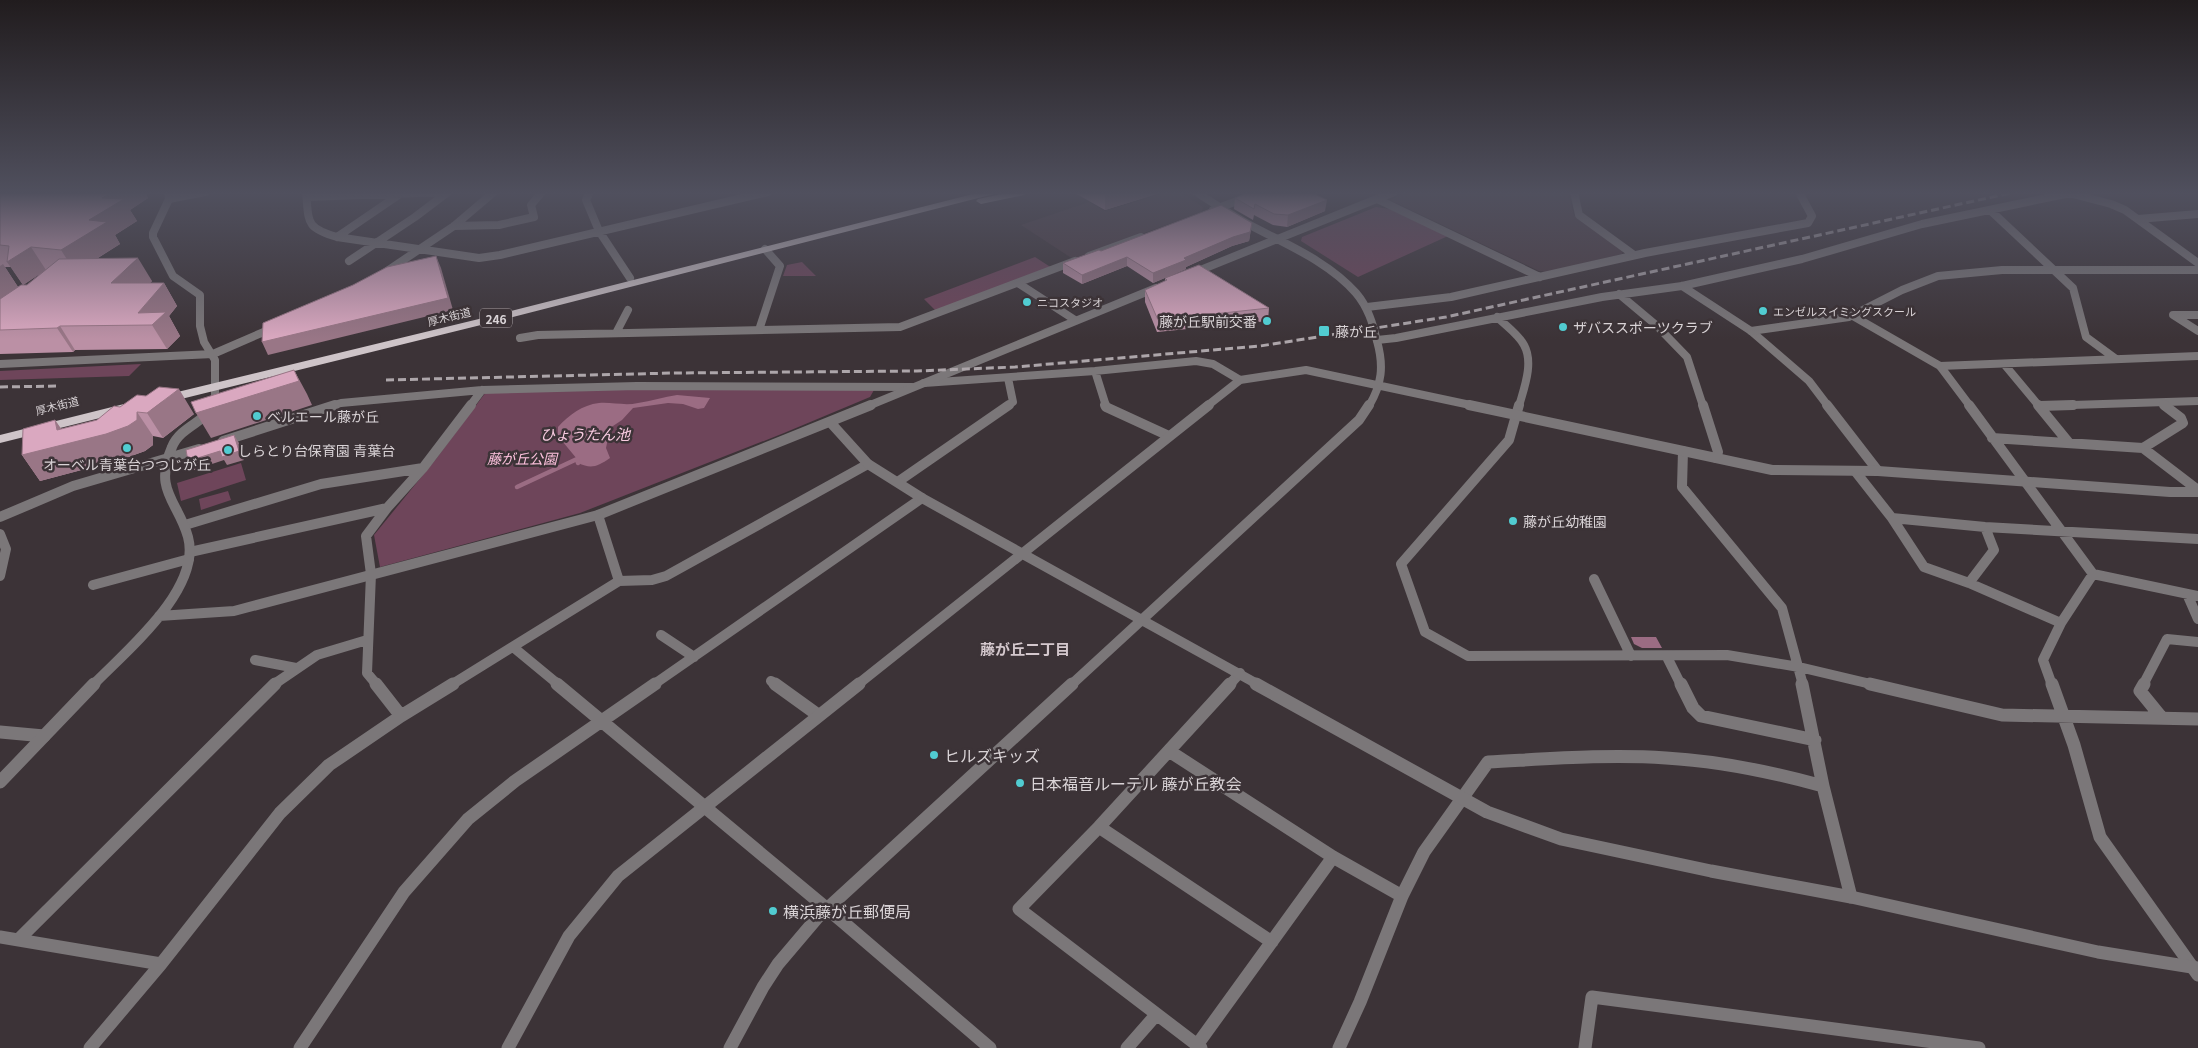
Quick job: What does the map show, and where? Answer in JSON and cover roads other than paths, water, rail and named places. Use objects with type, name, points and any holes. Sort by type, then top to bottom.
[{"type":"highway","name":"厚木街道","points":[[772,241],[154,398],[797,241]]},
{"type":"highway","name":"厚木街道","points":[[0,431],[134,402],[0,439]]},
{"type":"street","points":[[0,782],[159,616],[182,586],[190,555],[185,525],[166,491],[168,459],[174,442],[215,406],[213,354],[204,342],[200,326],[200,295],[173,276],[155,241]]},
{"type":"street","points":[[359,241],[479,258],[500,255],[558,241]]},
{"type":"street","points":[[350,261],[381,241]]},
{"type":"street","points":[[380,276],[432,241]]},
{"type":"street","points":[[606,241],[630,278]]},
{"type":"street","points":[[520,338],[538,335],[900,327],[1130,241]]},
{"type":"street","points":[[1185,276],[1276,241]]},
{"type":"street","points":[[730,1048],[778,964],[827,908],[1359,420],[1373,400],[1381,386],[1383,365],[1367,307],[1335,273],[1280,241]]},
{"type":"street","points":[[1464,241],[1540,277]]},
{"type":"street","points":[[1615,241],[1634,255]]},
{"type":"street","points":[[1367,307],[1393,305],[1483,291],[1634,255],[1711,241]]},
{"type":"street","points":[[1377,340],[1396,338],[1619,294],[1682,286],[1802,260],[1866,241]]},
{"type":"street","points":[[2022,241],[2073,288],[2086,337],[2116,360]]},
{"type":"street","points":[[2168,241],[2198,263]]},
{"type":"street","points":[[759,330],[780,266],[765,249]]},
{"type":"street","points":[[1751,331],[1854,316],[1902,290],[1938,276],[2052,269],[2198,270]]},
{"type":"street","points":[[1018,283],[1075,320]]},
{"type":"street","points":[[159,616],[234,611],[598,515],[1168,283]]},
{"type":"street","points":[[1682,286],[1751,331],[1809,381],[1878,471]]},
{"type":"street","points":[[1619,294],[1656,325],[1688,357],[1718,452],[1716,458]]},
{"type":"street","points":[[616,333],[628,310]]},
{"type":"street","points":[[2198,315],[2173,315],[2198,331]]},
{"type":"street","points":[[1854,316],[1940,366],[2093,574],[2193,595],[2198,619]]},
{"type":"street","points":[[1497,317],[1520,339],[1525,346],[1529,359],[1516,416],[1509,440],[1401,564],[1425,632],[1468,656],[1727,656],[1799,667],[2002,715],[2063,718],[2198,719]]},
{"type":"street","points":[[0,364],[213,354],[280,325]]},
{"type":"street","points":[[1940,366],[2198,356]]},
{"type":"street","points":[[923,383],[1095,371],[1196,361],[1213,364],[1240,380]]},
{"type":"street","points":[[2004,364],[2069,443]]},
{"type":"street","points":[[508,1048],[569,936],[618,876],[703,806],[1240,380],[1306,370],[1772,470],[1878,471],[2026,482],[2198,491]]},
{"type":"street","points":[[1095,371],[1106,407],[1169,436]]},
{"type":"street","points":[[899,481],[1013,402],[1008,378]]},
{"type":"street","points":[[0,516],[32,500],[74,485],[168,459],[341,403],[482,390],[637,386],[912,387]]},
{"type":"street","points":[[401,716],[367,673],[371,574],[366,536],[387,508],[423,468],[482,390]]},
{"type":"street","points":[[2040,406],[2162,403],[2198,400]]},
{"type":"street","points":[[2143,448],[2182,423],[2181,418],[2162,403]]},
{"type":"street","points":[[830,422],[868,464],[899,481],[922,498],[1240,673],[1487,812],[1561,839],[1711,871],[1852,897],[2098,952],[2197,971]]},
{"type":"street","points":[[1992,438],[2143,448],[2198,491]]},
{"type":"street","points":[[1683,451],[1682,487],[1782,608],[1799,667],[1823,786],[1852,897]]},
{"type":"street","points":[[90,1048],[161,964],[280,813],[330,766],[401,716],[619,581],[652,580],[666,576],[868,464]]},
{"type":"street","points":[[185,525],[322,484],[423,468]]},
{"type":"street","points":[[1855,470],[1892,518],[1924,567],[1969,582],[2061,623]]},
{"type":"street","points":[[300,1048],[404,892],[468,819],[515,781],[922,498]]},
{"type":"street","points":[[93,585],[190,555],[387,508]]},
{"type":"street","points":[[598,515],[619,581]]},
{"type":"street","points":[[1892,518],[1986,527],[2198,539]]},
{"type":"street","points":[[1969,582],[1994,550],[1986,527]]},
{"type":"street","points":[[0,534],[6,549],[0,576]]},
{"type":"street","points":[[2093,574],[2061,623],[2043,660],[2074,745],[2100,837],[2197,971]]},
{"type":"street","points":[[1594,579],[1631,656]]},
{"type":"street","points":[[661,635],[694,657]]},
{"type":"street","points":[[2162,718],[2140,690],[2167,639],[2198,642]]},
{"type":"street","points":[[19,939],[273,685],[317,655],[367,640]]},
{"type":"street","points":[[513,647],[827,908],[990,1048]]},
{"type":"street","points":[[1668,657],[1693,708],[1701,716],[1815,740]]},
{"type":"street","points":[[255,660],[296,668]]},
{"type":"street","points":[[1240,673],[1099,827],[1019,909],[1199,1046],[1333,857]]},
{"type":"street","points":[[771,681],[818,715]]},
{"type":"street","points":[[0,732],[44,736]]},
{"type":"street","points":[[1169,750],[1333,857],[1402,896]]},
{"type":"street","points":[[1340,1048],[1402,896],[1424,852],[1488,762],[1594,756],[1646,757],[1714,763],[1791,777],[1823,786]]},
{"type":"street","points":[[1099,827],[1272,942]]},
{"type":"street","points":[[0,937],[161,964]]},
{"type":"street","points":[[1585,1048],[1592,997],[1969,1047]]},
{"type":"street","points":[[1127,1048],[1156,1015]]},
{"type":"water","name":"ひょうたん池","points":[[677,395],[710,398],[704,408],[698,409],[683,404],[668,403],[633,408],[622,420],[610,428],[606,448],[610,458],[598,465],[587,466],[578,463],[577,459],[558,436],[558,427],[576,411],[587,406],[599,403],[633,404]]},
{"type":"water","points":[[1631,637],[1656,637],[1662,648],[1642,648],[1634,644]]},
{"type":"waterway","points":[[517,487],[577,459],[578,463]]},
{"type":"railway","points":[[386,380],[674,373],[917,371],[1015,367],[1260,346],[1446,317],[1792,241]]},
{"type":"railway","points":[[0,387],[60,386]]},
{"type":"place","name":"ニコスタジオ","points":[[1027,302]]},
{"type":"place","name":"エンゼルスイミングスクール","points":[[1763,311]]},
{"type":"place","name":"藤が丘駅前交番","points":[[1267,321]]},
{"type":"place","name":"ザバススポーツクラブ","points":[[1563,327]]},
{"type":"place","name":"藤が丘","points":[[1324,331]]},
{"type":"place","name":"ベルエール藤が丘","points":[[257,416]]},
{"type":"place","name":"オーベル青葉台つつじが丘","points":[[127,448]]},
{"type":"place","name":"しらとり台保育園 青葉台","points":[[228,450]]},
{"type":"place","name":"藤が丘幼稚園","points":[[1513,521]]},
{"type":"place","name":"ヒルズキッズ","points":[[934,755]]},
{"type":"place","name":"日本福音ルーテル 藤が丘教会","points":[[1020,783]]},
{"type":"place","name":"横浜藤が丘郵便局","points":[[773,911]]},
{"type":"district","name":"藤が丘二丁目","points":[[1025,648]]},
{"type":"park label","name":"藤が丘公園","points":[[522,458]]}]
